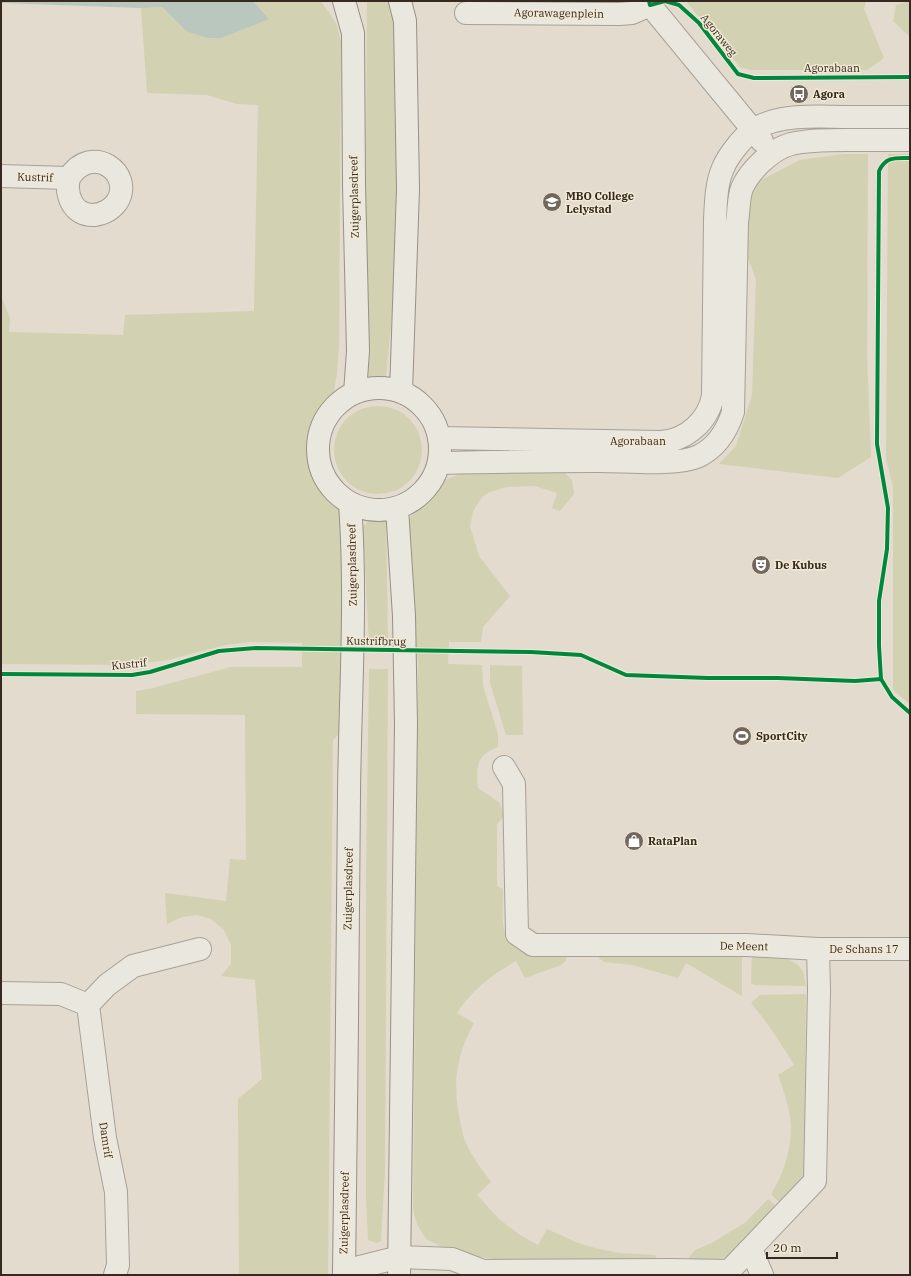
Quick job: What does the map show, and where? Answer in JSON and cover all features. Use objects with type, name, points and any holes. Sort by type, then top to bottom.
[{"type":"street","name":"Zuigerplasdreef","points":[[344,1],[353,33],[354,185],[358,351],[355,393]]},
{"type":"street","points":[[400,1],[405,21],[408,189],[401,392]]},
{"type":"street","points":[[650,3],[772,152]]},
{"type":"street","name":"Agorawagenplein","points":[[466,12],[619,14],[632,13],[650,3]]},
{"type":"street","name":"Agorabaan","points":[[439,438],[661,442],[678,439],[689,433],[706,415],[711,407],[713,396],[716,196],[723,168],[728,158],[753,130],[781,120],[801,117],[910,117]]},
{"type":"street","name":"Agorabaan","points":[[439,462],[593,460],[678,461],[698,456],[710,449],[722,437],[729,426],[733,412],[737,222],[740,197],[747,180],[772,152],[790,144],[808,141],[910,140]]},
{"type":"street","name":"Kustrif","points":[[1,176],[69,178]]},
{"type":"street","points":[[378,388],[401,392],[419,403],[432,419],[439,438],[440,450],[436,473],[424,491],[407,504],[397,508],[385,510],[361,508],[350,503],[334,491],[324,475],[318,456],[319,437],[326,419],[338,404],[355,393],[378,388]]},
{"type":"street","name":"Zuigerplasdreef","points":[[349,1274],[350,729],[353,631],[350,503]]},
{"type":"street","points":[[397,508],[404,616],[406,724],[400,1266]]},
{"type":"street","name":"De Meent","points":[[504,767],[514,784],[517,934],[533,945],[747,945],[818,949]]},
{"type":"street","points":[[1,992],[62,994],[88,1005],[107,985],[133,966],[200,949]]},
{"type":"street","points":[[349,1274],[452,1259],[478,1273],[561,1273],[671,1270],[729,1271],[815,1181],[819,998],[818,949]]},
{"type":"street","name":"De Schans 17","points":[[818,949],[910,949]]},
{"type":"street","name":"Damrif","points":[[88,1005],[105,1138],[116,1192],[118,1265],[115,1275]]},
{"type":"street","points":[[751,1249],[762,1275]]},
{"type":"green space","points":[[253,1],[321,1],[336,23],[341,41],[339,345],[337,374],[334,391],[321,407],[314,420],[309,434],[308,451],[310,467],[317,484],[338,508],[347,534],[344,728],[333,740],[328,1275],[239,1275],[238,1099],[262,1079],[255,980],[221,976],[231,964],[231,945],[224,930],[211,919],[197,915],[182,917],[167,924],[165,893],[226,901],[230,859],[246,860],[245,715],[136,714],[136,691],[149,689],[231,667],[302,667],[302,643],[250,642],[225,645],[168,660],[127,665],[1,664],[1,296],[10,318],[9,332],[123,335],[125,315],[254,311],[258,105],[237,104],[207,95],[147,93],[141,8],[162,7],[186,31],[269,19]]},
{"type":"green space","points":[[367,1],[394,1],[400,231],[386,377],[367,376],[365,307]]},
{"type":"green space","points":[[686,1],[866,1],[864,9],[884,58],[867,70],[751,70],[740,67]]},
{"type":"green space","points":[[910,1],[910,37],[893,21],[896,5]]},
{"type":"green space","points":[[843,154],[868,154],[867,356],[871,457],[838,478],[719,464],[736,446],[752,395],[756,280],[744,247],[745,199],[761,180],[800,160]]},
{"type":"green space","points":[[888,154],[910,154],[910,704],[893,690],[893,487],[886,459]]},
{"type":"green space","points":[[378,406],[395,410],[409,419],[418,433],[422,450],[418,467],[409,481],[395,490],[378,494],[361,490],[347,481],[338,467],[334,450],[338,433],[347,419],[361,410]]},
{"type":"green space","points":[[467,471],[563,471],[572,480],[574,494],[560,511],[552,508],[557,493],[535,486],[507,487],[490,492],[483,496],[473,511],[470,526],[479,556],[510,596],[483,627],[481,642],[449,642],[448,664],[482,665],[483,686],[498,734],[498,747],[491,750],[481,758],[478,768],[477,781],[478,788],[500,803],[504,816],[497,824],[497,886],[503,889],[503,917],[506,935],[516,948],[525,952],[566,953],[566,959],[561,965],[525,978],[516,961],[476,990],[457,1013],[474,1023],[459,1060],[456,1085],[458,1111],[464,1138],[474,1158],[491,1182],[477,1195],[499,1219],[520,1235],[538,1245],[547,1229],[578,1243],[595,1248],[619,1253],[655,1255],[658,1261],[518,1263],[456,1253],[426,1239],[417,1224],[413,1209],[418,663],[405,539],[410,517],[431,499],[445,480]]},
{"type":"green space","points":[[369,521],[386,522],[388,644],[369,644],[363,526]]},
{"type":"green space","points":[[490,665],[522,666],[523,735],[506,735],[490,683]]},
{"type":"green space","points":[[369,669],[388,669],[385,1171],[381,1241],[377,1243],[368,1240],[366,1197],[366,870]]},
{"type":"green space","points":[[599,953],[742,954],[742,996],[686,963],[678,978],[632,965],[604,962],[599,958]]},
{"type":"green space","points":[[752,955],[786,958],[792,961],[802,970],[806,986],[754,985],[751,983]]},
{"type":"green space","points":[[806,994],[804,1174],[802,1182],[781,1204],[771,1194],[780,1178],[786,1162],[790,1144],[791,1126],[788,1107],[778,1075],[794,1065],[774,1033],[751,1003],[760,995]]},
{"type":"green space","points":[[768,1199],[778,1208],[731,1255],[712,1262],[688,1262],[689,1257],[695,1250],[712,1243],[746,1222]]},
{"type":"shaded area","points":[[1,1],[253,1],[269,19],[221,38],[207,38],[186,31],[162,7],[141,8],[1,3]]},
{"type":"cycle path","name":"Agoraweg","points":[[649,1],[650,5],[665,1],[679,5],[699,23],[738,74],[754,78],[910,77]]},
{"type":"cycle path","points":[[910,158],[896,158],[888,160],[879,171],[877,444],[888,508],[887,549],[879,601],[881,679],[892,697],[910,713]]},
{"type":"cycle path","name":"Kustrifbrug","points":[[1,674],[132,675],[150,672],[219,651],[256,648],[531,652],[581,655],[626,675],[855,681],[881,679]]},
{"type":"place","name":"Agora","points":[[799,94]]},
{"type":"place","name":"MBO College Lelystad","points":[[552,202]]},
{"type":"place","name":"De Kubus","points":[[761,565]]},
{"type":"place","name":"SportCity","points":[[742,736]]},
{"type":"place","name":"RataPlan","points":[[634,841]]}]
